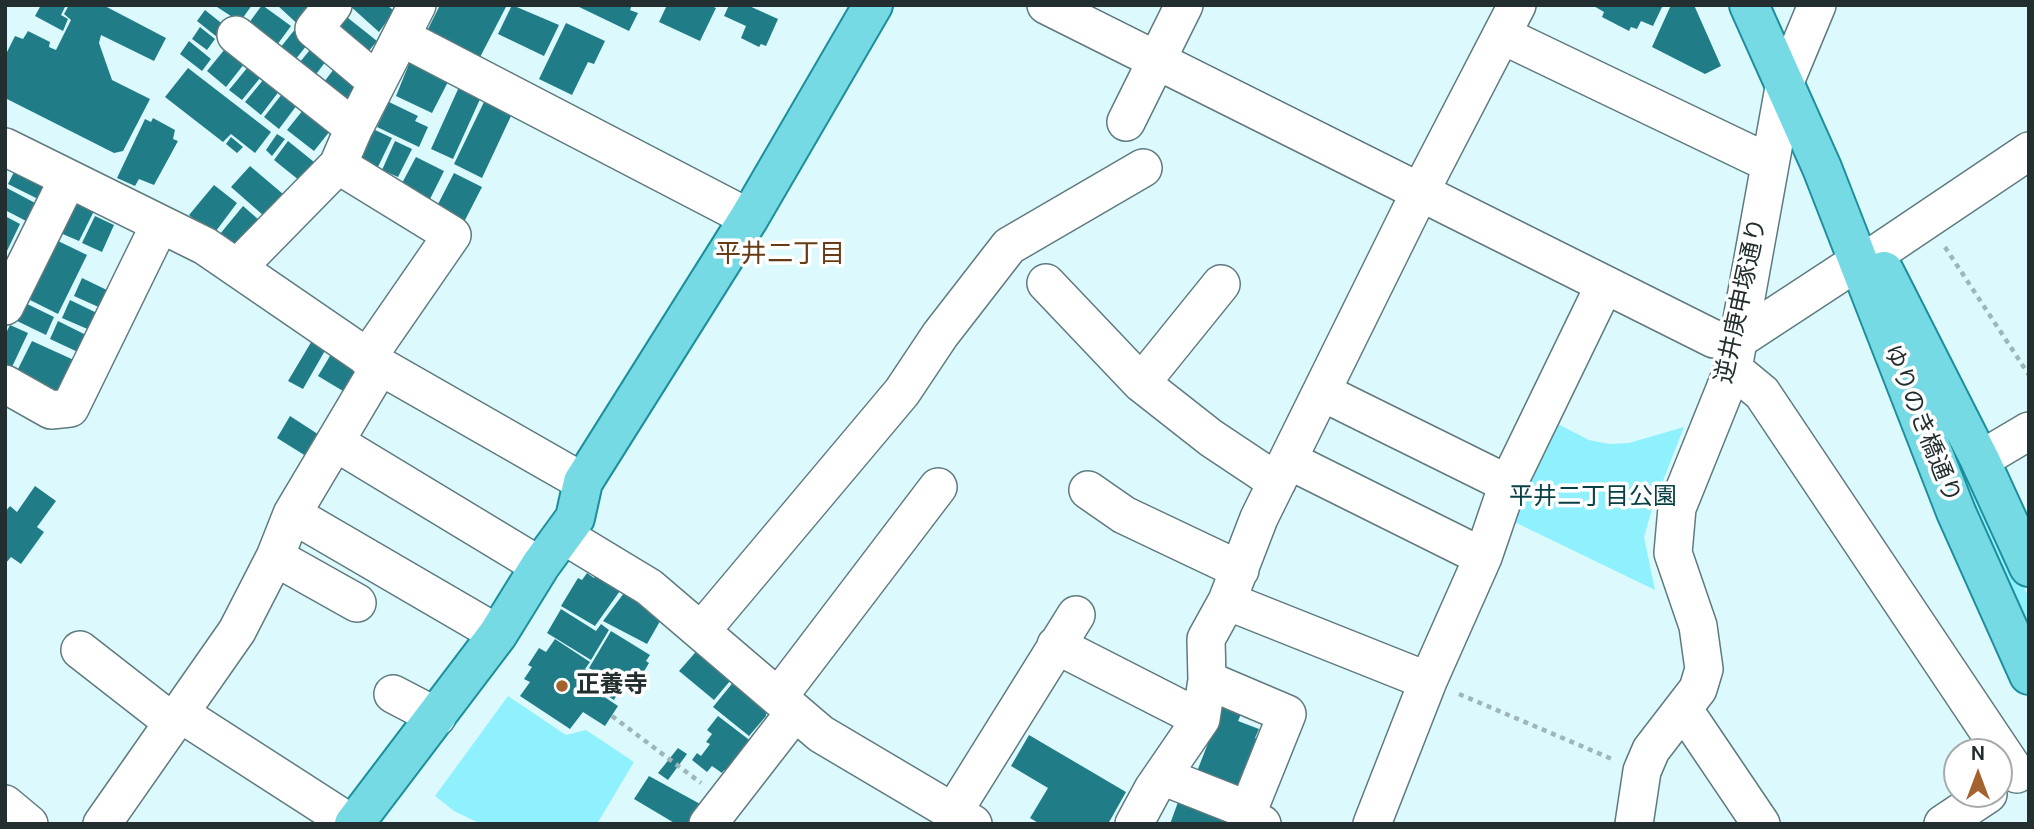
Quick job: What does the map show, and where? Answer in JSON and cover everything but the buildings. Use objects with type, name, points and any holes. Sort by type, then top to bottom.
[{"type":"main road","points":[[353,824],[437,718],[498,634],[540,566],[575,518],[583,482],[749,218],[873,5]]},
{"type":"main road","name":"ゆりのき橋通り","points":[[1749,5],[1822,168],[1866,258],[1980,460],[2029,567]]},
{"type":"main road","name":"ゆりのき橋通り","points":[[1866,258],[1956,512],[2029,676]]},
{"type":"street","points":[[333,5],[314,29],[377,82]]},
{"type":"street","points":[[237,268],[338,165],[417,5]]},
{"type":"street","points":[[1046,5],[1419,194],[1714,339],[1735,354],[1981,738]]},
{"type":"street","points":[[1126,122],[1184,5]]},
{"type":"street","name":"逆井庚申塚通り","points":[[1634,824],[1642,771],[1651,750],[1684,710],[1698,688],[1704,669],[1703,648],[1673,553],[1673,531],[1677,508],[1735,354],[1785,82],[1816,5]]},
{"type":"street","points":[[1134,824],[1162,776],[1201,719],[1206,680],[1206,639],[1234,585],[1259,518],[1419,194],[1509,20],[1769,163]]},
{"type":"street","points":[[236,35],[354,128]]},
{"type":"street","points":[[401,37],[749,218]]},
{"type":"street","points":[[5,147],[205,246],[373,362],[583,482]]},
{"type":"street","points":[[1735,354],[1866,258],[2029,151]]},
{"type":"street","points":[[102,824],[174,717],[237,631],[275,557],[292,514],[335,442],[373,362],[452,235],[338,165]]},
{"type":"street","points":[[702,630],[902,392],[940,335],[1009,246],[1143,168]]},
{"type":"street","points":[[5,306],[68,179]]},
{"type":"street","points":[[5,384],[51,410],[70,408],[160,225]]},
{"type":"street","points":[[1046,283],[1141,383],[1211,438],[1483,557]]},
{"type":"street","points":[[1141,383],[1221,284]]},
{"type":"street","points":[[1372,824],[1427,681],[1483,557],[1508,484],[1604,286]]},
{"type":"street","points":[[1322,392],[1508,484]]},
{"type":"street","points":[[1980,460],[2029,431]]},
{"type":"street","points":[[335,442],[540,566]]},
{"type":"street","points":[[717,812],[787,704],[937,487]]},
{"type":"street","points":[[1088,491],[1234,585],[1427,681]]},
{"type":"street","points":[[292,514],[498,634]]},
{"type":"street","points":[[563,535],[649,587],[821,734],[963,819],[1066,630],[1201,719]]},
{"type":"street","points":[[275,557],[357,603]]},
{"type":"street","points":[[80,650],[174,717],[353,824]]},
{"type":"street","points":[[1162,776],[1255,817],[1287,714],[1206,680]]},
{"type":"street","points":[[393,694],[437,718]]},
{"type":"street","points":[[1684,710],[1761,824]]},
{"type":"street","points":[[5,804],[29,824]]},
{"type":"street","points":[[1943,824],[1967,808]]},
{"type":"path","points":[[1927,219],[2029,375]]},
{"type":"path","points":[[1427,681],[1642,771]]},
{"type":"path","points":[[612,716],[717,812]]},
{"type":"green space","points":[[1919,370],[1979,489],[2029,598],[2029,645]]},
{"type":"green space","name":"平井二丁目公園","points":[[1550,420],[1589,440],[1609,444],[1629,443],[1684,427],[1644,537],[1655,590],[1504,517]]},
{"type":"green space","points":[[508,696],[566,735],[586,730],[634,762],[597,824],[481,824],[454,811],[435,796]]},
{"type":"place","name":"正養寺","points":[[562,686]]},
{"type":"district","name":"平井二丁目","points":[[780,255]]}]
